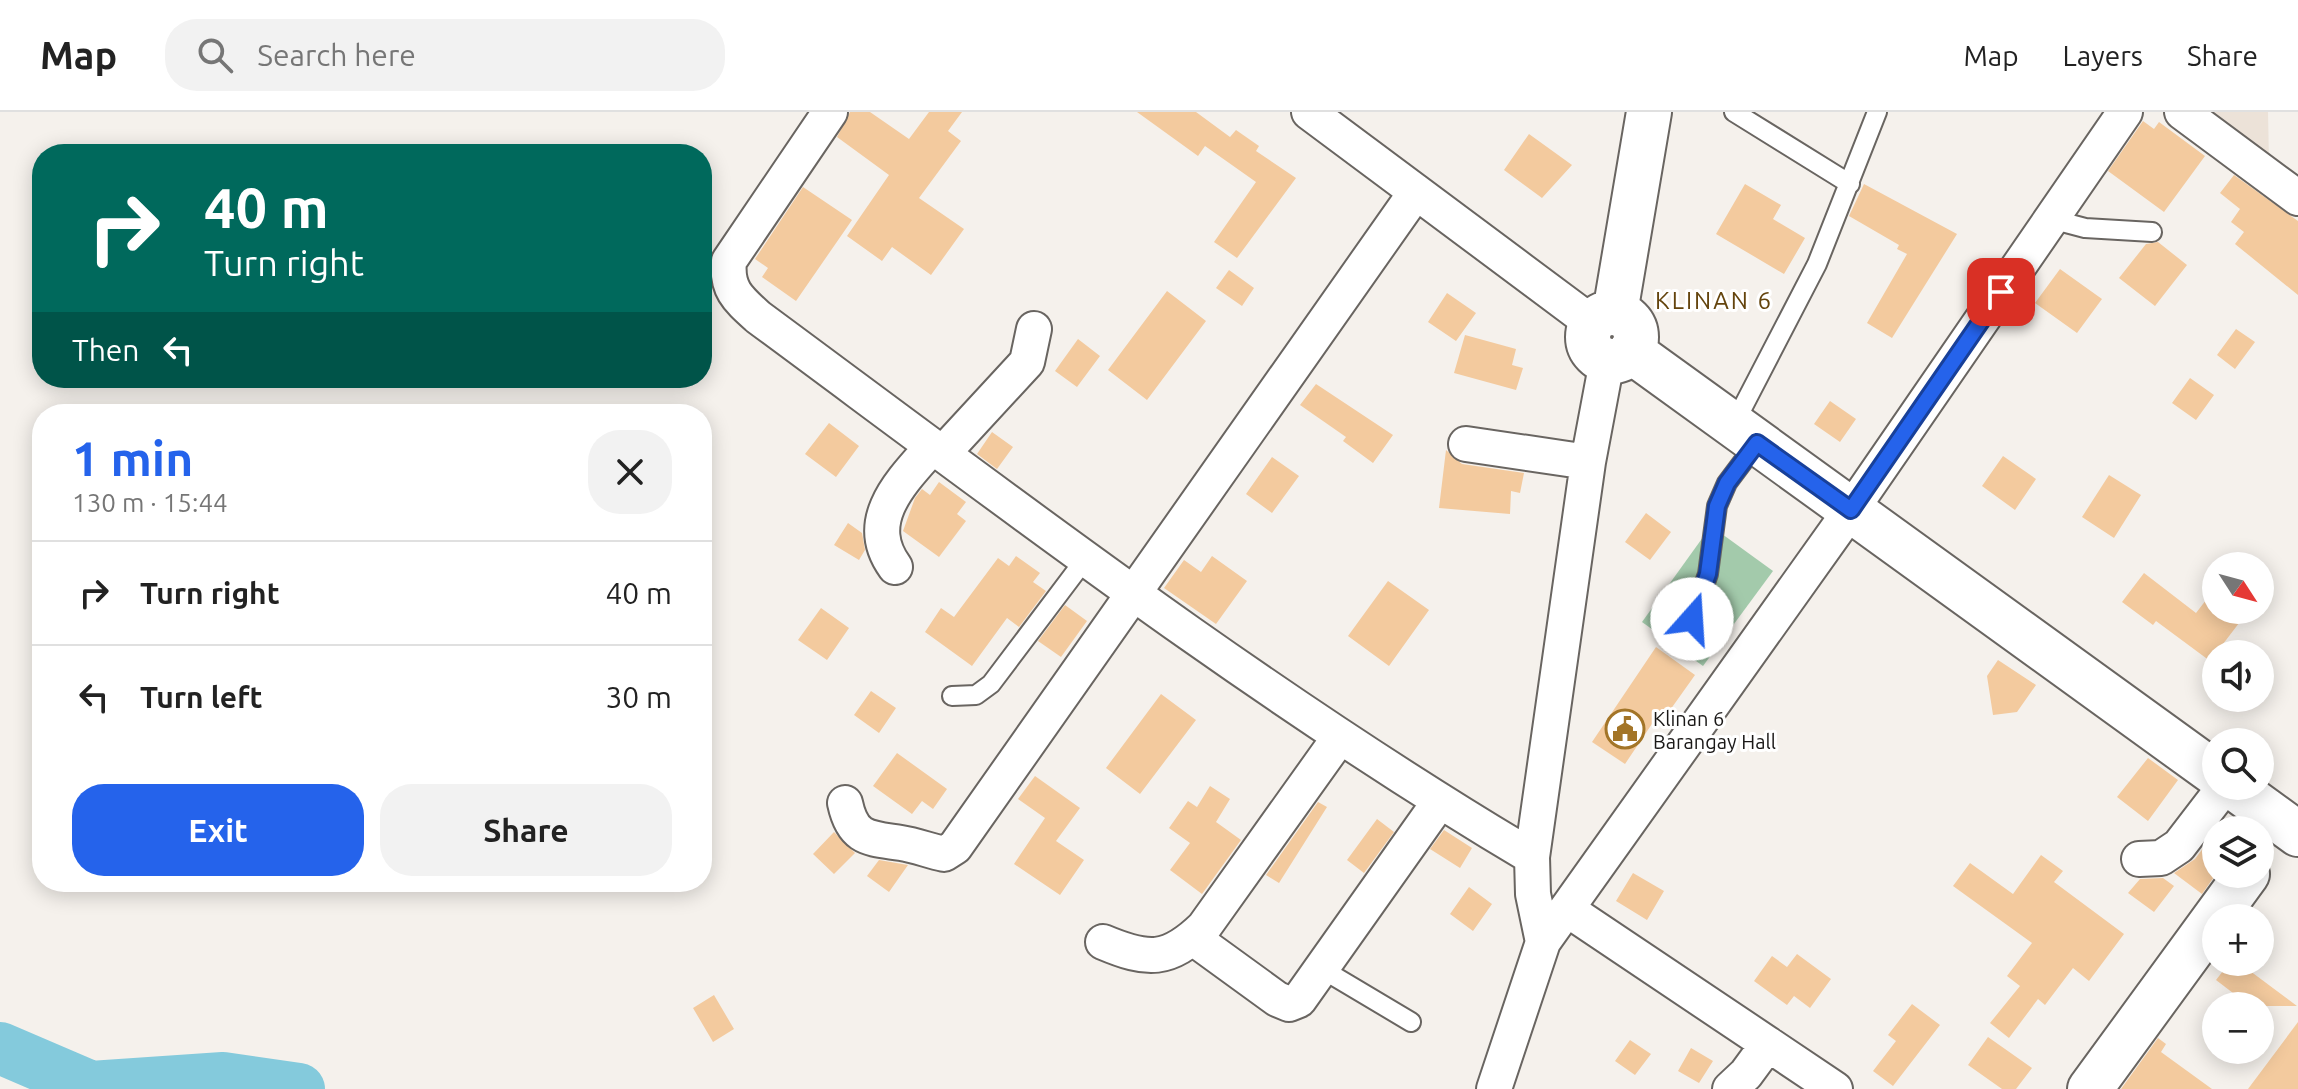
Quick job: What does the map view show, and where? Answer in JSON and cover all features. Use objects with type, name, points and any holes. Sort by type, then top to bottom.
[{"type":"street","points":[[830,112],[729,261],[729,286],[734,296],[758,317],[1133,593],[1339,738],[1532,857]]},
{"type":"street","points":[[1309,112],[1611,337],[2202,764]]},
{"type":"street","points":[[1543,942],[1533,894],[1532,857],[1588,462],[1649,112]]},
{"type":"street","points":[[1494,1089],[1543,942],[1851,510],[2125,112]]},
{"type":"street","points":[[2182,112],[2298,198]]},
{"type":"street","points":[[845,803],[856,830],[870,840],[902,843],[944,854],[955,847],[1416,192]]},
{"type":"street","points":[[895,567],[880,538],[883,516],[914,468],[938,450],[1027,362],[1034,329]]},
{"type":"street","points":[[1466,444],[1588,462]]},
{"type":"street","points":[[1103,942],[1139,957],[1183,948],[1339,738]]},
{"type":"street","points":[[2139,859],[2161,858],[2179,846],[2214,800]]},
{"type":"street","points":[[2249,800],[2285,829]]},
{"type":"street","points":[[1193,938],[1277,999],[1289,1004],[1299,1000],[1440,801]]},
{"type":"street","points":[[2090,1089],[2237,888]]},
{"type":"street","points":[[1568,910],[1835,1089]]},
{"type":"street","points":[[1730,1089],[1746,1074],[1768,1044]]},
{"type":"lane","points":[[1734,112],[1850,184]]},
{"type":"lane","points":[[1684,642],[1708,574],[1717,506],[1877,112]]},
{"type":"lane","points":[[2051,219],[2085,228],[2152,232]]},
{"type":"lane","points":[[952,696],[976,695],[991,684],[1086,558]]},
{"type":"lane","points":[[1322,969],[1411,1022]]},
{"type":"shaded area","points":[[2205,112],[2268,112],[2269,161]]},
{"type":"green space","points":[[1711,526],[1773,571],[1703,666],[1642,622]]},
{"type":"building","points":[[850,112],[870,112],[909,139],[929,112],[962,112],[948,131],[961,141],[919,198],[964,229],[931,275],[892,247],[882,261],[847,236],[889,175],[837,137]]},
{"type":"building","points":[[1137,112],[1196,112],[1230,137],[1236,130],[1259,146],[1256,151],[1296,178],[1237,258],[1214,242],[1256,182],[1205,146],[1198,156]]},
{"type":"building","points":[[2143,121],[2154,129],[2159,122],[2205,156],[2164,212],[2108,171]]},
{"type":"building","points":[[1529,134],[1572,165],[1542,198],[1504,170]]},
{"type":"building","points":[[2234,175],[2298,221],[2298,295],[2235,244],[2244,232],[2231,222],[2240,209],[2220,193]]},
{"type":"building","points":[[1745,184],[1781,205],[1773,219],[1805,238],[1784,274],[1716,234]]},
{"type":"building","points":[[1864,184],[1957,234],[1892,338],[1867,323],[1907,254],[1897,249],[1899,245],[1849,216]]},
{"type":"building","points":[[803,187],[852,220],[796,301],[762,277],[768,268],[755,259]]},
{"type":"building","points":[[2158,242],[2187,265],[2155,306],[2119,278],[2146,244]]},
{"type":"building","points":[[2060,269],[2102,299],[2077,333],[2035,303]]},
{"type":"building","points":[[1229,270],[1254,288],[1242,306],[1216,288]]},
{"type":"building","points":[[1167,291],[1206,321],[1147,400],[1108,370]]},
{"type":"building","points":[[1447,293],[1476,313],[1456,341],[1428,322]]},
{"type":"building","points":[[2236,329],[2255,342],[2235,369],[2217,355]]},
{"type":"building","points":[[1465,335],[1516,349],[1512,365],[1523,368],[1516,390],[1454,373]]},
{"type":"building","points":[[1078,339],[1100,356],[1077,387],[1055,371]]},
{"type":"building","points":[[2190,378],[2214,395],[2196,420],[2172,403]]},
{"type":"building","points":[[1316,384],[1393,435],[1373,463],[1343,441],[1346,437],[1300,405]]},
{"type":"building","points":[[1830,401],[1856,419],[1840,442],[1814,424]]},
{"type":"building","points":[[829,423],[859,446],[836,477],[805,454]]},
{"type":"building","points":[[992,432],[1013,447],[997,469],[977,454]]},
{"type":"building","points":[[1446,450],[1462,464],[1524,473],[1520,493],[1511,491],[1510,514],[1439,508]]},
{"type":"building","points":[[2003,456],[2036,479],[2015,510],[1982,486]]},
{"type":"building","points":[[1272,457],[1299,476],[1272,513],[1246,494]]},
{"type":"building","points":[[2109,475],[2141,495],[2114,538],[2082,517]]},
{"type":"building","points":[[939,482],[966,502],[957,514],[966,521],[939,557],[903,531],[915,498],[922,489],[930,495]]},
{"type":"building","points":[[1646,513],[1671,532],[1650,560],[1625,542]]},
{"type":"building","points":[[848,523],[862,533],[865,550],[859,560],[834,545]]},
{"type":"building","points":[[1016,556],[1040,573],[1033,582],[1046,591],[1019,627],[1007,618],[972,666],[925,632],[941,608],[954,617],[998,558],[1009,566]]},
{"type":"building","points":[[1212,556],[1247,581],[1216,624],[1164,588],[1184,560],[1201,572]]},
{"type":"building","points":[[2144,573],[2196,613],[2202,605],[2202,624],[2238,624],[2226,640],[2202,640],[2202,655],[2156,621],[2153,625],[2122,602]]},
{"type":"building","points":[[1388,581],[1429,610],[1389,666],[1348,636]]},
{"type":"building","points":[[1065,605],[1087,621],[1061,657],[1038,641]]},
{"type":"building","points":[[821,608],[849,628],[827,660],[798,640]]},
{"type":"building","points":[[1656,647],[1695,675],[1668,713],[1662,709],[1625,764],[1592,742]]},
{"type":"building","points":[[1998,660],[2036,685],[2017,712],[1993,715],[1987,676]]},
{"type":"building","points":[[871,691],[896,708],[879,733],[854,715]]},
{"type":"building","points":[[1161,694],[1196,720],[1140,794],[1106,768]]},
{"type":"building","points":[[897,753],[947,789],[933,809],[922,801],[912,814],[873,786]]},
{"type":"building","points":[[2148,758],[2178,780],[2148,821],[2117,797]]},
{"type":"building","points":[[1035,776],[1080,808],[1056,841],[1084,860],[1060,895],[1014,864],[1045,818],[1018,799]]},
{"type":"building","points":[[1210,786],[1230,799],[1216,822],[1241,840],[1202,894],[1170,870],[1190,843],[1169,828],[1188,801],[1197,807]]},
{"type":"building","points":[[1318,802],[1327,807],[1279,883],[1266,875]]},
{"type":"building","points":[[1377,819],[1394,832],[1364,873],[1347,860]]},
{"type":"building","points":[[1444,830],[1472,848],[1460,868],[1430,849]]},
{"type":"building","points":[[834,832],[855,853],[834,874],[813,854]]},
{"type":"building","points":[[2202,850],[2202,888],[2206,888],[2202,894],[2174,873],[2195,859]]},
{"type":"building","points":[[2041,855],[2063,871],[2054,882],[2124,934],[2089,981],[2073,968],[2045,1005],[2038,999],[2009,1038],[1990,1023],[2020,986],[2007,976],[2032,943],[1953,886],[1970,863],[2013,894]]},
{"type":"building","points":[[879,860],[908,865],[889,892],[867,876]]},
{"type":"building","points":[[1633,873],[1664,891],[1647,920],[1616,901]]},
{"type":"building","points":[[2163,878],[2174,886],[2154,912],[2128,893],[2140,879]]},
{"type":"building","points":[[1469,887],[1492,904],[1473,931],[1450,914]]},
{"type":"building","points":[[1797,954],[1831,979],[1810,1008],[1794,996],[1787,1005],[1754,981],[1772,956],[1787,967]]},
{"type":"building","points":[[2219,976],[2257,976],[2297,1006],[2274,1006],[2274,992],[2232,992],[2216,980]]},
{"type":"building","points":[[714,995],[734,1029],[713,1042],[693,1008]]},
{"type":"building","points":[[1912,1004],[1940,1025],[1893,1086],[1873,1071],[1896,1041],[1888,1035]]},
{"type":"building","points":[[2298,1022],[2298,1089],[2248,1089],[2267,1064],[2274,1064],[2274,1054]]},
{"type":"building","points":[[1988,1037],[2032,1068],[2016,1089],[2002,1089],[1968,1065]]},
{"type":"building","points":[[2158,1038],[2166,1044],[2161,1052],[2212,1089],[2121,1089]]},
{"type":"building","points":[[1630,1040],[1651,1054],[1635,1075],[1615,1061]]},
{"type":"building","points":[[1691,1048],[1713,1061],[1699,1083],[1678,1071]]},
{"type":"waterway","points":[[0,1048],[91,1087],[223,1078],[299,1089]]},
{"type":"place","name":"Klinan 6 Barangay Hall","points":[[1625,729]]},
{"type":"district","name":"KLINAN 6","points":[[1714,300]]},
{"type":"route","points":[[1692,619],[1708,574],[1717,506],[1727,483],[1757,443],[1851,510],[2001,292]]}]
